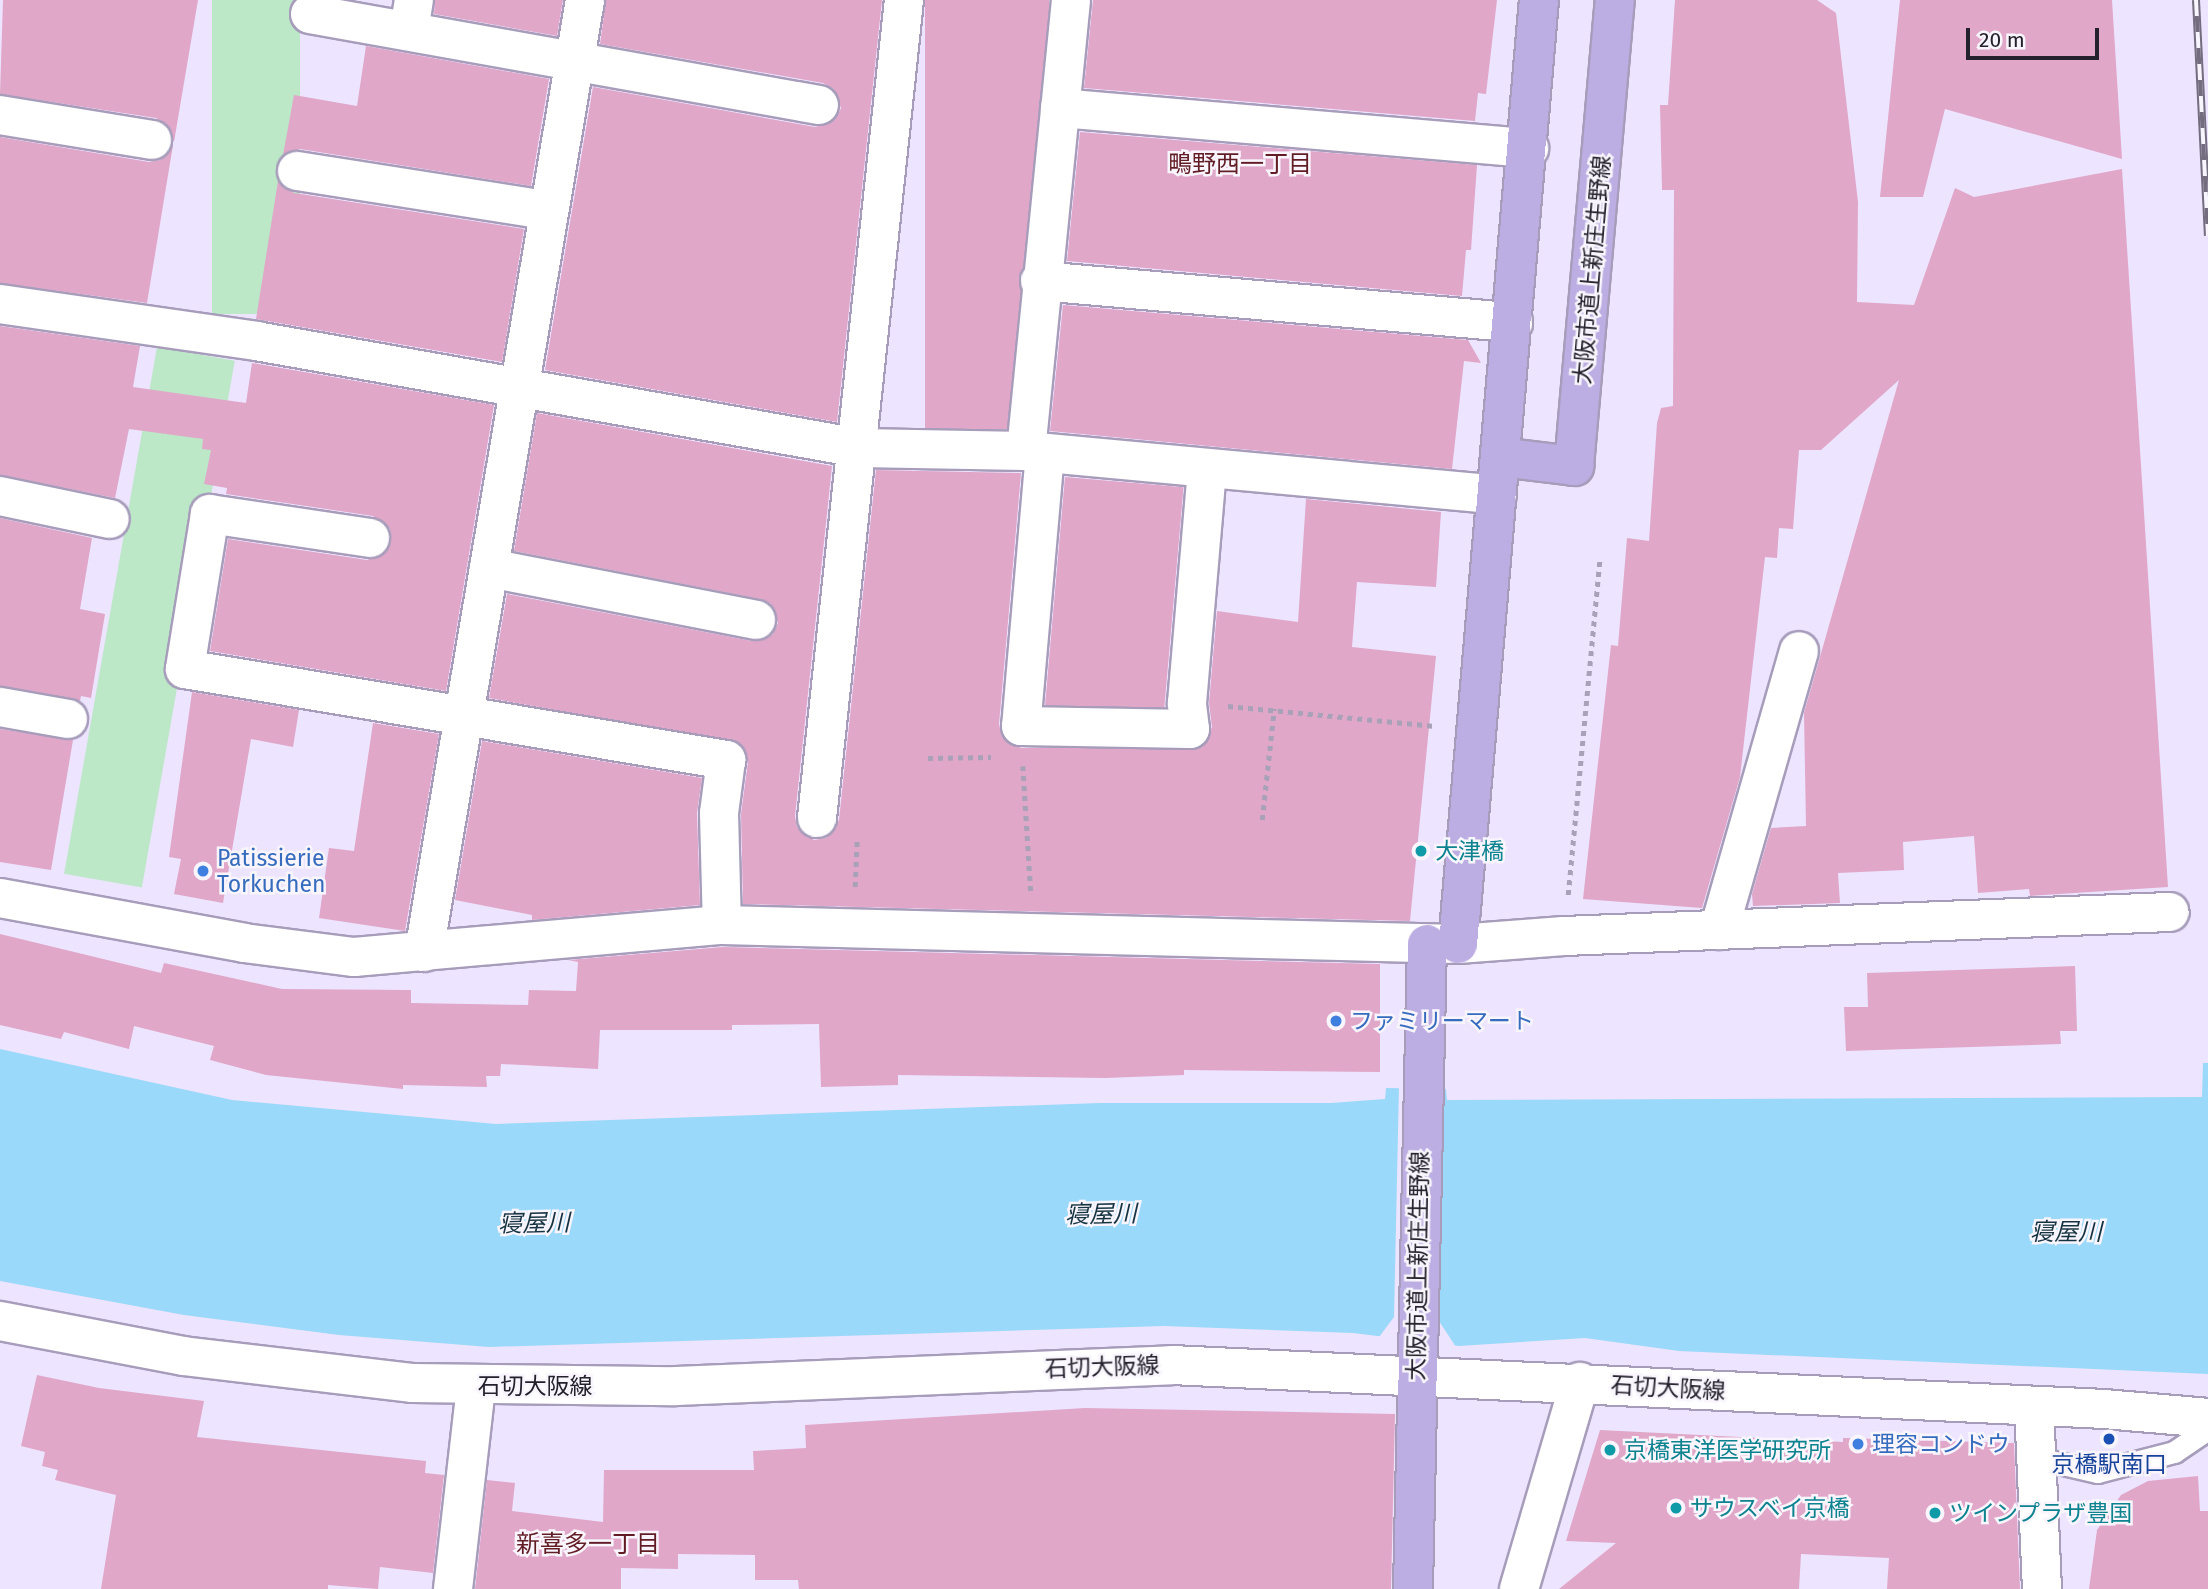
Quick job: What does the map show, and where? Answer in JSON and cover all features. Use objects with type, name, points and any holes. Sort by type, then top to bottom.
[{"type":"main road","name":"大阪市道上新庄生野線","points":[[1413,1589],[1421,1074],[1442,944],[1497,495],[1529,148],[1539,0]]},
{"type":"main road","name":"大阪市道上新庄生野線","points":[[1500,457],[1574,466],[1615,0]]},
{"type":"street","points":[[424,952],[519,389],[546,210],[585,0]]},
{"type":"street","points":[[817,818],[859,448],[904,0]]},
{"type":"street","points":[[1071,0],[1040,281],[1036,452],[1022,741],[1190,729],[1187,703],[1207,469]]},
{"type":"street","points":[[310,14],[411,16],[575,62],[819,105]]},
{"type":"street","points":[[1060,108],[1529,148]]},
{"type":"street","points":[[0,115],[152,141]]},
{"type":"street","points":[[297,171],[546,210]]},
{"type":"street","points":[[1040,281],[1513,322]]},
{"type":"street","points":[[0,303],[256,341],[859,448],[1036,452],[1497,495]]},
{"type":"street","points":[[0,496],[110,519]]},
{"type":"street","points":[[370,538],[210,514],[186,669],[726,760],[719,813],[722,925]]},
{"type":"street","points":[[489,568],[756,620]]},
{"type":"street","points":[[1719,930],[1799,651]]},
{"type":"street","points":[[0,707],[68,719]]},
{"type":"street","points":[[0,898],[244,943],[354,957],[722,925],[1442,944],[1564,936],[2170,912]]},
{"type":"street","name":"石切大阪線","points":[[0,1321],[183,1356],[335,1376],[476,1386],[676,1386],[1172,1365],[1417,1360],[1580,1382],[2208,1418]]},
{"type":"street","points":[[1519,1589],[1580,1382]]},
{"type":"street","points":[[453,1589],[476,1386]]},
{"type":"street","points":[[2034,1406],[2042,1589]]},
{"type":"lane","points":[[2037,1458],[2097,1472],[2174,1452],[2208,1429]]},
{"type":"path","points":[[1564,936],[1600,558]]},
{"type":"path","points":[[1187,703],[1446,727]]},
{"type":"path","points":[[1262,820],[1274,709]]},
{"type":"path","points":[[928,758],[1022,741],[1031,899]]},
{"type":"path","points":[[854,930],[857,822]]},
{"type":"green space","points":[[212,0],[300,0],[300,314],[212,314]]},
{"type":"green space","points":[[157,347],[235,361],[142,888],[64,874]]},
{"type":"water","name":"寝屋川","points":[[0,1049],[232,1100],[496,1124],[1100,1103],[1331,1103],[1385,1099],[1386,1088],[1446,1089],[1447,1100],[2202,1097],[2203,1063],[2208,1063],[2208,1374],[1679,1351],[1585,1338],[1459,1346],[1353,1333],[1164,1326],[489,1347],[339,1335],[184,1315],[0,1281]]},
{"type":"pier","points":[[1399,1085],[1442,1085],[1439,1321],[1456,1347],[1376,1341],[1394,1317]]},
{"type":"building","points":[[3,0],[198,0],[174,142],[166,124],[156,118],[0,94]]},
{"type":"building","points":[[435,0],[563,0],[557,36],[434,14]]},
{"type":"building","points":[[606,0],[882,0],[837,422],[545,370],[593,87],[815,127],[835,120],[841,108],[834,89],[823,83],[600,44]]},
{"type":"building","points":[[925,0],[1049,0],[1049,429],[925,429]]},
{"type":"building","points":[[1093,0],[1497,0],[1486,94],[1478,93],[1475,121],[1084,88]]},
{"type":"building","points":[[1675,0],[1817,0],[1836,13],[1858,202],[1857,302],[1914,305],[1955,188],[1974,197],[2122,169],[2168,887],[2030,896],[2029,889],[1978,893],[1974,836],[1903,842],[1904,870],[1838,873],[1840,903],[1753,906],[1752,894],[1771,828],[1806,826],[1804,713],[1899,380],[1821,450],[1799,450],[1793,529],[1779,528],[1777,558],[1765,557],[1740,777],[1702,908],[1583,899],[1611,645],[1618,646],[1627,538],[1649,541],[1657,423],[1661,408],[1673,406],[1674,190],[1662,190],[1660,105],[1668,105]]},
{"type":"building","points":[[1900,0],[2112,0],[2122,159],[1945,109],[1923,197],[1880,197]]},
{"type":"building","points":[[366,46],[549,79],[531,186],[300,149],[283,155],[294,95],[357,106]]},
{"type":"building","points":[[1080,132],[1477,165],[1471,250],[1466,250],[1462,296],[1067,261]]},
{"type":"building","points":[[0,137],[149,162],[160,160],[173,145],[147,303],[0,283]]},
{"type":"building","points":[[278,181],[294,193],[524,229],[502,362],[256,319]]},
{"type":"building","points":[[1063,305],[1468,340],[1481,363],[1464,361],[1452,469],[1050,431]]},
{"type":"building","points":[[0,326],[140,346],[133,387],[246,403],[252,363],[494,405],[446,691],[210,651],[228,539],[367,560],[387,551],[390,529],[373,516],[226,494],[227,488],[204,484],[211,450],[202,449],[203,439],[129,429],[115,498],[0,475]]},
{"type":"building","points":[[537,413],[832,466],[795,816],[797,827],[814,840],[826,838],[839,820],[876,470],[1021,473],[999,724],[1002,736],[1021,748],[1201,748],[1212,727],[1209,703],[1217,611],[1298,622],[1306,499],[1441,512],[1436,587],[1357,582],[1352,647],[1436,656],[1410,921],[743,904],[741,814],[748,762],[739,743],[489,698],[507,594],[752,641],[772,635],[778,623],[771,604],[760,599],[514,551]]},
{"type":"building","points":[[1065,477],[1184,487],[1164,716],[1045,705]]},
{"type":"building","points":[[0,518],[92,538],[80,609],[105,614],[91,698],[81,696],[80,701],[0,686]]},
{"type":"building","points":[[192,692],[299,710],[293,747],[251,739],[223,903],[174,894],[181,859],[169,857]]},
{"type":"building","points":[[373,723],[439,734],[405,931],[319,918],[329,848],[354,851]]},
{"type":"building","points":[[0,729],[73,740],[51,870],[0,862]]},
{"type":"building","points":[[482,741],[702,778],[697,813],[700,905],[532,920],[532,915],[455,900]]},
{"type":"building","points":[[0,934],[161,973],[164,963],[282,989],[411,990],[411,1003],[528,1005],[529,990],[576,991],[578,962],[568,960],[723,947],[1380,964],[1380,1072],[1184,1070],[1184,1075],[1105,1078],[898,1075],[898,1085],[821,1087],[819,1024],[732,1025],[732,1030],[600,1030],[598,1069],[501,1064],[500,1076],[486,1076],[487,1087],[403,1085],[403,1089],[266,1075],[210,1060],[214,1046],[134,1026],[129,1049],[64,1032],[61,1039],[0,1025]]},
{"type":"building","points":[[2075,966],[2077,1031],[2060,1031],[2061,1044],[1846,1051],[1844,1007],[1868,1007],[1867,973]]},
{"type":"building","points":[[37,1375],[99,1388],[204,1401],[197,1437],[426,1461],[425,1473],[444,1475],[433,1573],[380,1567],[378,1589],[328,1585],[328,1589],[101,1589],[116,1495],[55,1480],[58,1470],[42,1466],[45,1452],[21,1446]]},
{"type":"building","points":[[1085,1408],[1395,1414],[1391,1589],[799,1589],[798,1580],[755,1580],[755,1555],[678,1554],[678,1569],[621,1568],[621,1589],[475,1589],[487,1480],[515,1483],[512,1511],[603,1522],[604,1470],[754,1470],[753,1451],[806,1448],[805,1425]]},
{"type":"building","points":[[1600,1430],[1843,1442],[1843,1438],[2014,1443],[2020,1589],[1887,1589],[1889,1558],[1801,1554],[1799,1589],[1559,1589],[1616,1543],[1566,1541]]},
{"type":"building","points":[[2198,1476],[2200,1511],[2208,1511],[2208,1589],[2089,1589],[2097,1530],[2121,1495],[2148,1481]]},
{"type":"railway","points":[[2196,0],[2208,236]]},
{"type":"place","name":"大津橋","points":[[1421,851]]},
{"type":"place","name":"Patissierie Torkuchen","points":[[203,871]]},
{"type":"place","name":"ファミリーマート","points":[[1336,1021]]},
{"type":"place","name":"京橋駅南口","points":[[2109,1439]]},
{"type":"place","name":"理容コンドウ","points":[[1858,1444]]},
{"type":"place","name":"京橋東洋医学研究所","points":[[1610,1450]]},
{"type":"place","name":"サウスベイ京橋","points":[[1676,1508]]},
{"type":"place","name":"ツインプラザ豊国","points":[[1935,1513]]},
{"type":"district","name":"鴫野西一丁目","points":[[1240,165]]},
{"type":"district","name":"新喜多一丁目","points":[[588,1545]]}]
